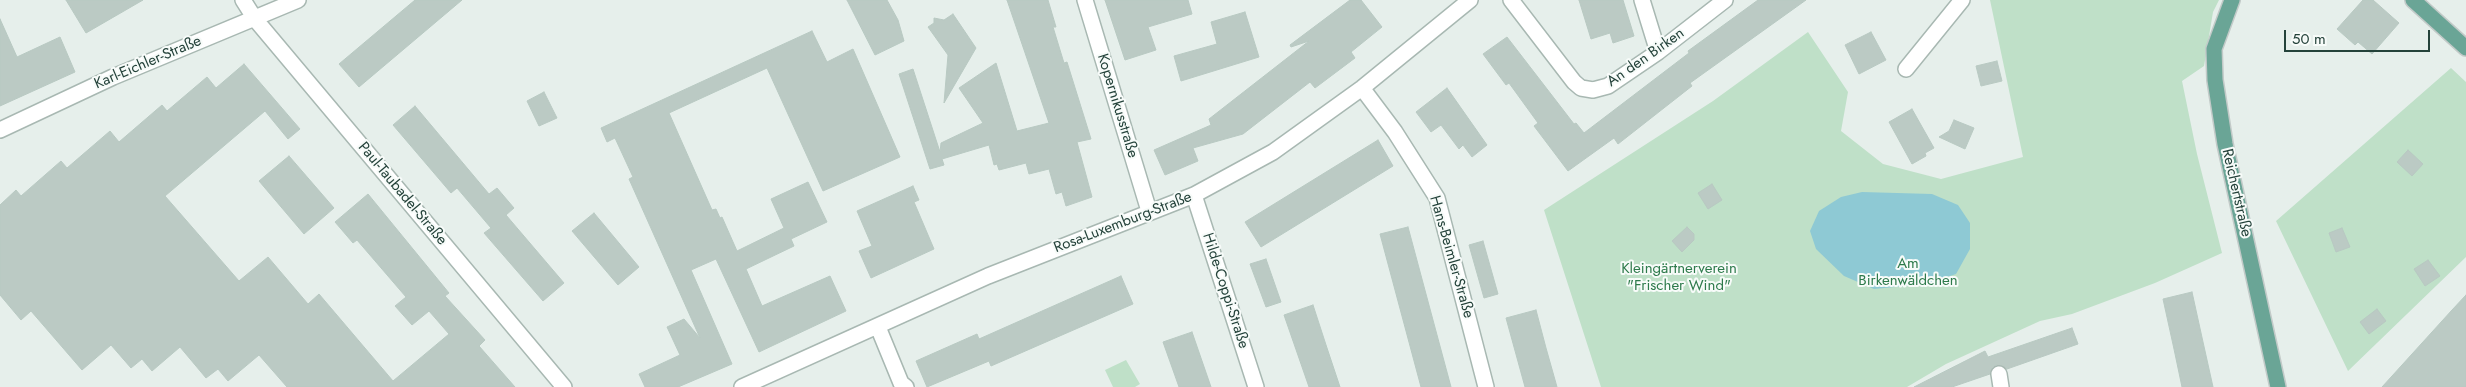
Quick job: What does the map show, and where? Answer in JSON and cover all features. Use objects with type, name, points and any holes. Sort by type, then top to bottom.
[{"type":"main road","name":"Reichertstraße","points":[[2232,0],[2214,49],[2215,80],[2225,144],[2278,387]]},
{"type":"main road","points":[[2413,0],[2466,48]]},
{"type":"street","name":"Paul-Taubadel-Straße","points":[[243,0],[255,19],[564,387]]},
{"type":"street","name":"Karl-Eichler-Straße","points":[[0,130],[113,77],[298,0]]},
{"type":"street","name":"Kopernikusstraße","points":[[1085,0],[1149,211]]},
{"type":"street","name":"Rosa-Luxemburg-Straße","points":[[742,387],[988,276],[1149,211],[1194,195],[1273,152],[1362,88],[1470,0]]},
{"type":"street","name":"An den Birken","points":[[1511,0],[1581,88],[1593,90],[1608,86],[1658,52],[1725,0]]},
{"type":"street","points":[[1642,0],[1658,52]]},
{"type":"street","points":[[1906,69],[1962,0]]},
{"type":"street","name":"Hans-Beimler-Straße","points":[[1362,88],[1395,132],[1437,198],[1486,387]]},
{"type":"street","name":"Hilde-Coppi-Straße","points":[[1194,195],[1256,387]]},
{"type":"street","points":[[878,327],[901,383],[906,387]]},
{"type":"green space","name":"Am Birkenwäldchen","points":[[1990,0],[2219,0],[2213,12],[2204,66],[2182,81],[2197,154],[2222,253],[2155,283],[2072,314],[2040,321],[1946,364],[1907,387],[1601,387],[1544,210],[1713,101],[1808,32],[1848,92],[1841,131],[1883,164],[1941,179],[2023,157]]},
{"type":"green space","points":[[2451,68],[2466,82],[2466,257],[2348,371],[2276,221]]},
{"type":"green space","points":[[1126,360],[1140,384],[1135,387],[1113,387],[1105,370]]},
{"type":"water","points":[[1862,192],[1932,194],[1958,205],[1970,223],[1970,249],[1956,274],[1926,284],[1874,289],[1844,276],[1816,249],[1810,231],[1819,211],[1841,197]]},
{"type":"building","points":[[66,0],[143,0],[86,33]]},
{"type":"building","points":[[415,0],[462,0],[359,87],[339,64]]},
{"type":"building","points":[[847,0],[887,0],[898,20],[904,41],[875,55]]},
{"type":"building","points":[[1007,0],[1048,0],[1056,27],[1053,27],[1064,63],[1067,62],[1091,139],[1077,142],[1092,197],[1066,206],[1062,192],[1056,194],[1049,169],[1029,174],[1026,163],[999,170],[997,164],[994,165],[989,145],[942,159],[944,165],[930,169],[899,74],[913,69],[940,152],[941,143],[983,123],[959,88],[996,63],[1017,131],[1049,123]]},
{"type":"building","points":[[1105,0],[1188,0],[1192,14],[1148,27],[1156,50],[1125,60]]},
{"type":"building","points":[[1350,0],[1361,0],[1382,27],[1351,52],[1355,58],[1315,88],[1310,82],[1243,134],[1193,148],[1198,161],[1165,175],[1154,150],[1211,125],[1209,119],[1309,41],[1291,47],[1290,45]]},
{"type":"building","points":[[1579,0],[1623,0],[1634,36],[1613,43],[1610,33],[1591,39]]},
{"type":"building","points":[[1758,0],[1806,0],[1690,83],[1692,86],[1618,144],[1614,138],[1568,171],[1534,126],[1538,123],[1509,83],[1506,85],[1483,54],[1507,37],[1574,124],[1576,123],[1584,133],[1689,53],[1688,51]]},
{"type":"building","points":[[2363,0],[2373,0],[2399,23],[2372,54],[2358,42],[2355,45],[2337,29]]},
{"type":"building","points":[[1245,12],[1259,57],[1181,81],[1174,56],[1217,44],[1211,22]]},
{"type":"building","points":[[953,14],[976,48],[944,103],[948,55],[928,27],[934,23],[934,18],[944,20]]},
{"type":"building","points":[[0,19],[17,57],[60,37],[75,72],[0,106]]},
{"type":"building","points":[[812,31],[827,62],[853,49],[900,157],[823,191],[767,68],[669,113],[712,210],[716,209],[720,218],[722,217],[737,251],[784,228],[771,199],[808,182],[827,222],[791,239],[794,246],[746,269],[762,306],[830,276],[846,311],[759,352],[716,259],[691,270],[732,364],[678,387],[645,387],[639,374],[680,355],[667,327],[684,319],[700,338],[629,179],[633,177],[615,138],[607,142],[601,128]]},
{"type":"building","points":[[1871,32],[1886,60],[1859,74],[1845,45]]},
{"type":"building","points":[[1997,61],[2002,81],[1981,86],[1976,66]]},
{"type":"building","points":[[244,64],[300,129],[288,139],[265,111],[165,196],[239,281],[268,257],[308,304],[319,294],[393,381],[449,334],[429,311],[412,325],[395,306],[406,297],[357,240],[353,243],[335,222],[368,194],[449,293],[445,296],[485,340],[479,346],[515,387],[287,387],[259,355],[228,381],[218,369],[206,378],[180,347],[152,371],[142,359],[131,368],[111,345],[82,370],[31,311],[21,320],[0,295],[0,205],[16,190],[21,196],[61,161],[67,168],[110,131],[119,142],[162,105],[167,111],[207,77],[216,88]]},
{"type":"building","points":[[1447,88],[1487,145],[1472,157],[1463,145],[1459,149],[1441,125],[1431,132],[1416,112]]},
{"type":"building","points":[[544,92],[557,118],[539,126],[527,101]]},
{"type":"building","points":[[415,106],[489,194],[497,188],[514,208],[506,215],[564,283],[543,301],[484,233],[491,228],[457,188],[451,193],[393,125]]},
{"type":"building","points":[[1912,109],[1934,148],[1925,153],[1926,156],[1912,164],[1889,122]]},
{"type":"building","points":[[1954,120],[1974,128],[1965,149],[1939,137],[1949,131]]},
{"type":"building","points":[[1378,140],[1393,166],[1261,247],[1245,222]]},
{"type":"building","points":[[2408,150],[2423,164],[2412,176],[2397,162]]},
{"type":"building","points":[[289,156],[334,208],[304,234],[259,181]]},
{"type":"building","points":[[1712,184],[1722,200],[1708,209],[1698,193]]},
{"type":"building","points":[[913,186],[919,200],[914,202],[934,249],[871,278],[859,251],[872,246],[857,211]]},
{"type":"building","points":[[594,213],[639,267],[618,285],[572,231]]},
{"type":"building","points":[[1408,227],[1451,387],[1421,387],[1380,234]]},
{"type":"building","points":[[1687,227],[1694,234],[1694,240],[1682,252],[1672,241]]},
{"type":"building","points":[[2342,228],[2350,247],[2336,252],[2329,233]]},
{"type":"building","points":[[1483,241],[1498,294],[1484,298],[1469,245]]},
{"type":"building","points":[[1266,259],[1281,302],[1266,307],[1250,264]]},
{"type":"building","points":[[2428,260],[2440,276],[2425,286],[2414,269]]},
{"type":"building","points":[[1121,276],[1133,304],[991,366],[989,361],[927,387],[916,361],[977,334],[979,339]]},
{"type":"building","points":[[2192,292],[2213,387],[2182,387],[2163,299]]},
{"type":"building","points":[[2466,295],[2466,387],[2382,387],[2452,310]]},
{"type":"building","points":[[1313,305],[1340,387],[1309,387],[1284,315]]},
{"type":"building","points":[[2377,309],[2386,321],[2369,334],[2360,322]]},
{"type":"building","points":[[1536,310],[1557,387],[1525,387],[1506,318]]},
{"type":"building","points":[[2072,328],[2078,344],[2007,369],[1997,365],[1993,367],[1990,374],[1952,387],[1914,387],[1985,351],[1988,357]]},
{"type":"building","points":[[1192,332],[1211,387],[1179,387],[1163,342]]},
{"type":"park label","name":"Kleingärtnerverein \"Frischer Wind\"","points":[[1679,278]]}]
